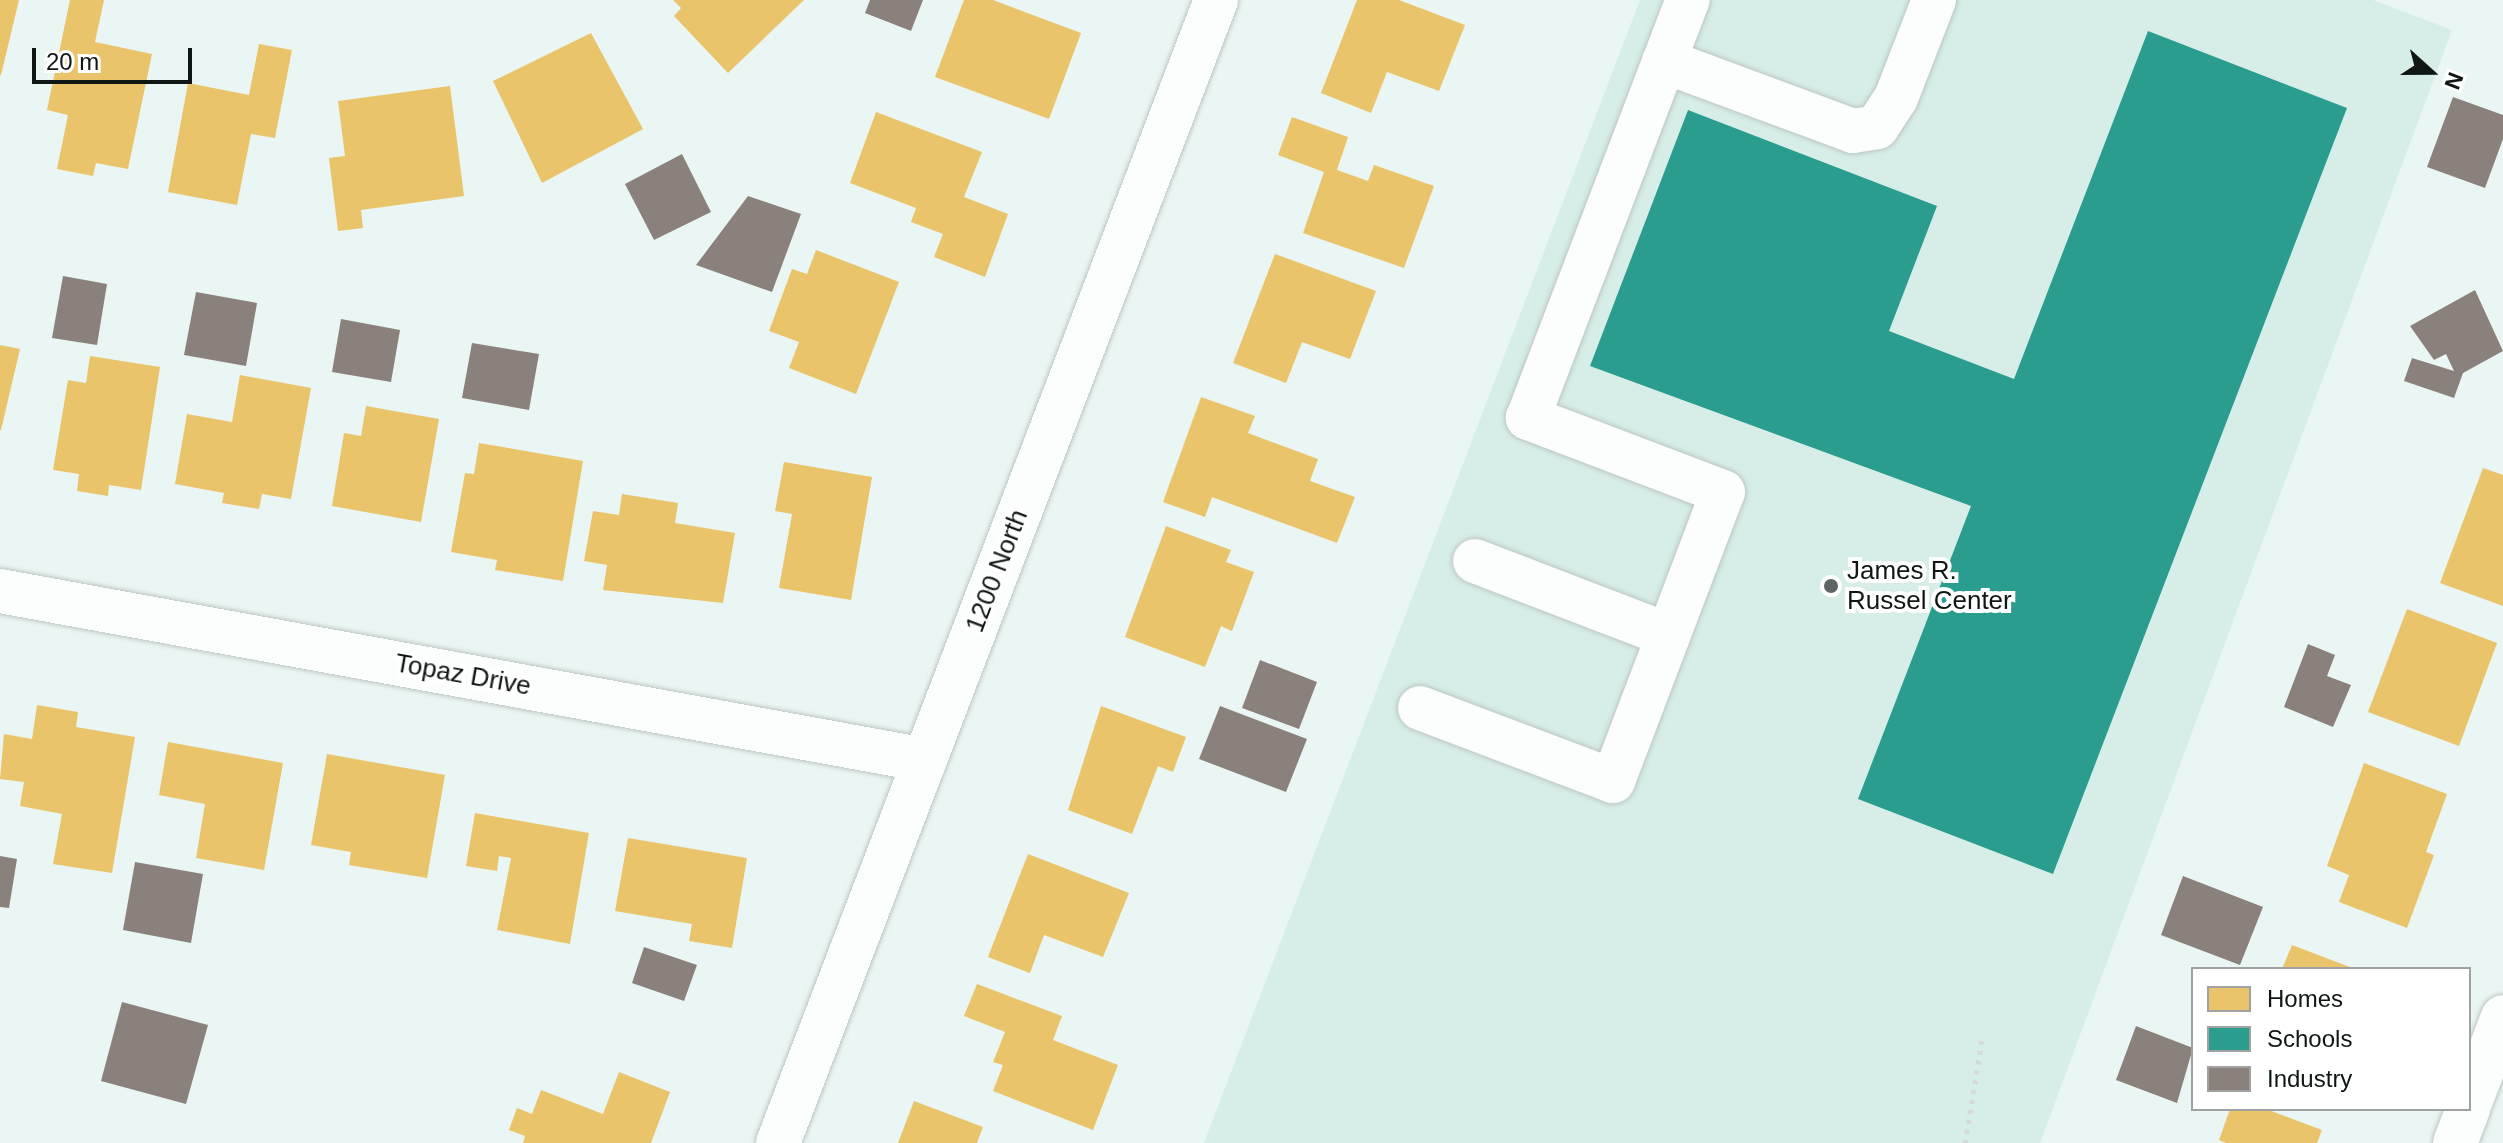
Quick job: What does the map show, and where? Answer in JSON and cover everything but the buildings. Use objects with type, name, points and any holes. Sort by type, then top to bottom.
[{"type":"street","name":"1200 North","points":[[778,1143],[1216,0]]},
{"type":"street","points":[[1420,708],[1613,781],[1723,492],[1528,418],[1688,0]]},
{"type":"street","points":[[1664,61],[1853,131],[1877,127],[1896,98],[1934,0]]},
{"type":"street","points":[[1475,561],[1668,635]]},
{"type":"street","name":"Topaz Drive","points":[[0,591],[925,760]]},
{"type":"street","points":[[2471,1099],[2503,1017]]},
{"type":"street","points":[[2455,1143],[2467,1111]]},
{"type":"path","points":[[1965,1143],[1982,1039]]},
{"type":"shaded area","name":"James R. Russel Center","points":[[1640,0],[2373,0],[2452,30],[2040,1143],[1204,1143]]},
{"type":"place","name":"James R. Russel Center","points":[[1831,586]]}]
